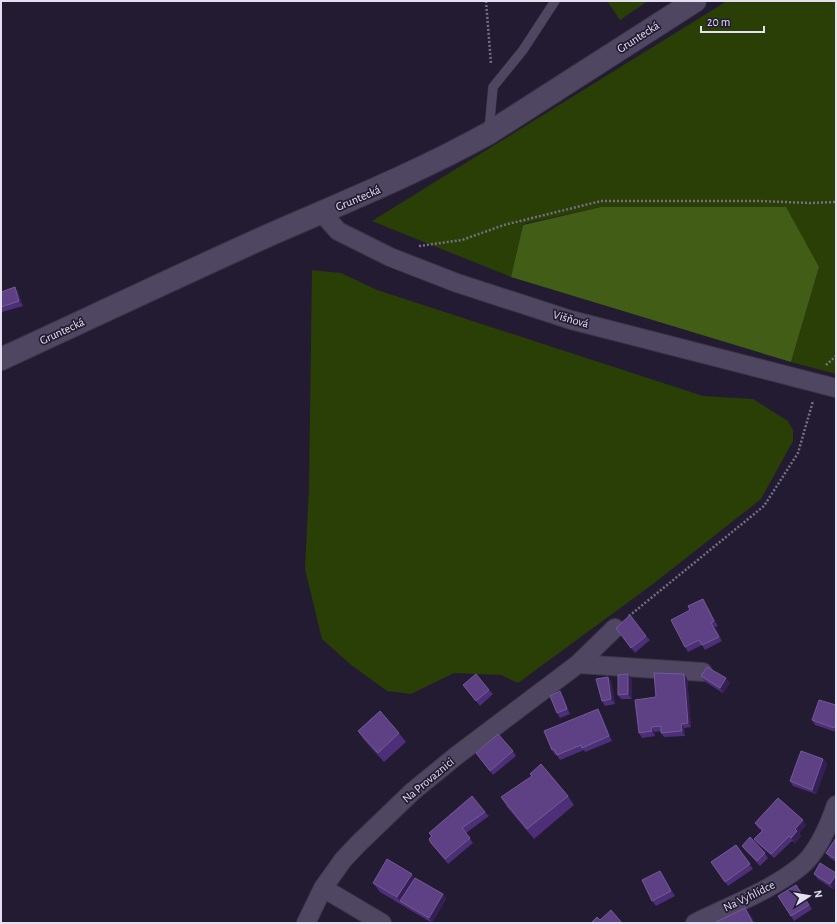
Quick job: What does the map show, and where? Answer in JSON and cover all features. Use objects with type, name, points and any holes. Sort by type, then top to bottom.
[{"type":"street","name":"Gruntecká","points":[[1,358],[454,153],[489,133],[695,1]]},
{"type":"street","name":"Višňová","points":[[322,213],[338,231],[409,264],[457,283],[571,320],[836,388]]},
{"type":"street","name":"Na Provaznici","points":[[306,923],[323,888],[343,860],[412,792],[456,756],[578,664],[615,628]]},
{"type":"street","points":[[578,664],[703,672]]},
{"type":"street","name":"Na Vyhlídce","points":[[695,923],[779,882],[802,865],[823,838],[836,805]]},
{"type":"street","points":[[323,888],[382,923]]},
{"type":"lane","points":[[489,133],[493,87],[524,50],[555,1]]},
{"type":"path","points":[[486,1],[493,87]]},
{"type":"path","points":[[409,264],[416,246],[462,240],[504,225],[601,201],[836,202]]},
{"type":"path","points":[[615,628],[764,506],[798,453],[818,383]]},
{"type":"shaded area","points":[[607,1],[648,1],[620,20]]},
{"type":"shaded area","points":[[727,1],[836,1],[836,374],[791,362],[819,267],[601,207],[523,224],[511,277],[372,221]]},
{"type":"shaded area","points":[[601,207],[786,207],[819,267],[791,362],[511,277],[523,225]]},
{"type":"shaded area","points":[[312,270],[341,273],[377,290],[703,396],[753,399],[788,421],[793,430],[793,441],[761,499],[653,584],[518,683],[501,675],[454,673],[411,694],[387,691],[350,664],[322,639],[305,569],[309,488]]},
{"type":"building","points":[[15,287],[19,301],[1,307],[1,292]]},
{"type":"building","points":[[703,599],[714,621],[711,623],[719,637],[702,645],[699,640],[685,647],[671,620],[690,610],[688,606]]},
{"type":"building","points":[[630,615],[646,636],[631,648],[616,628]]},
{"type":"building","points":[[707,667],[726,678],[720,688],[701,676]]},
{"type":"building","points":[[654,673],[684,674],[688,723],[681,724],[682,731],[661,733],[661,726],[651,727],[652,731],[639,733],[635,700],[656,697]]},
{"type":"building","points":[[476,674],[489,690],[476,701],[463,685]]},
{"type":"building","points":[[628,674],[628,694],[618,695],[618,675]]},
{"type":"building","points":[[608,677],[611,699],[602,701],[596,679]]},
{"type":"building","points":[[560,691],[567,709],[557,713],[550,696]]},
{"type":"building","points":[[819,700],[836,705],[836,723],[834,728],[812,720]]},
{"type":"building","points":[[598,709],[609,736],[582,748],[581,745],[557,755],[554,749],[552,750],[544,731]]},
{"type":"building","points":[[380,711],[399,733],[378,753],[358,731]]},
{"type":"building","points":[[498,734],[513,751],[490,771],[476,753]]},
{"type":"building","points":[[801,751],[823,759],[812,790],[790,781]]},
{"type":"building","points":[[541,764],[568,796],[527,829],[501,797],[532,776],[530,774]]},
{"type":"building","points":[[472,796],[485,812],[462,828],[470,838],[445,859],[431,843],[429,839],[432,836],[429,833]]},
{"type":"building","points":[[778,798],[803,820],[795,829],[797,831],[791,838],[789,836],[771,854],[754,839],[763,830],[755,823]]},
{"type":"building","points":[[750,837],[765,853],[757,861],[742,846]]},
{"type":"building","points":[[836,838],[836,859],[826,853]]},
{"type":"building","points":[[736,845],[750,864],[725,882],[711,862]]},
{"type":"building","points":[[387,859],[412,874],[397,897],[373,883]]},
{"type":"building","points":[[820,863],[836,873],[830,884],[814,874]]},
{"type":"building","points":[[660,871],[671,891],[652,901],[642,880]]},
{"type":"building","points":[[415,878],[443,894],[429,918],[400,901]]},
{"type":"building","points":[[796,885],[809,905],[791,916],[778,896]]},
{"type":"building","points":[[745,908],[753,923],[716,922]]},
{"type":"building","points":[[611,910],[622,923],[591,923],[597,917],[600,920]]}]
